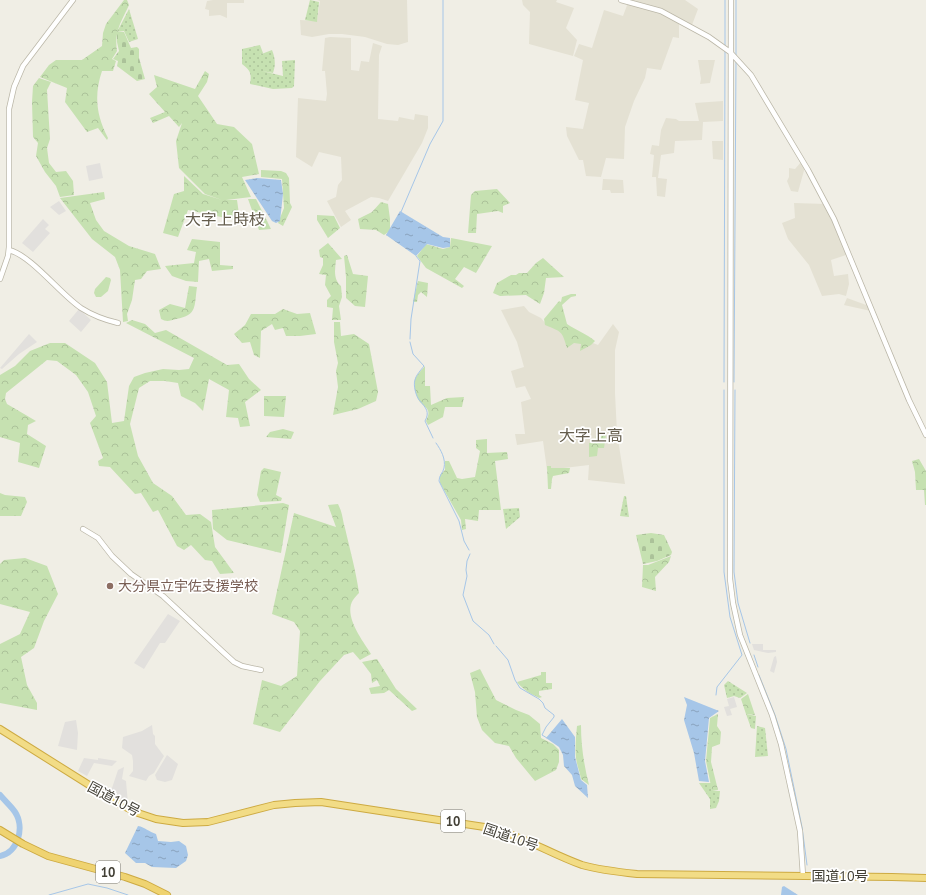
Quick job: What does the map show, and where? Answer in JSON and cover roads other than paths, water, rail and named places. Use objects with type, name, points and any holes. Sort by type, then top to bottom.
[{"type":"highway","name":"国道10号","points":[[0,729],[121,805],[138,813],[164,820],[183,823],[208,822],[274,805],[321,802],[490,828],[517,836],[582,865],[612,871],[637,874],[926,878]]},
{"type":"highway","name":"10","points":[[0,830],[23,844],[48,856],[125,877],[145,884],[167,895]]},
{"type":"street","points":[[0,279],[9,250],[10,109],[14,87],[23,66],[74,0]]},
{"type":"street","points":[[621,0],[660,11],[709,37],[736,57],[751,75],[801,158],[834,219],[909,400],[926,435]]},
{"type":"street","points":[[731,0],[727,49],[730,579],[733,603],[740,635],[772,715],[781,744],[800,831],[803,876]]},
{"type":"street","points":[[9,250],[25,258],[81,308],[96,316],[118,323]]},
{"type":"street","points":[[83,528],[98,538],[121,566],[130,574],[163,596],[234,662],[242,666],[261,670]]},
{"type":"water","points":[[257,178],[281,180],[283,194],[280,221],[276,223],[272,221],[245,180]]},
{"type":"water","points":[[400,211],[443,237],[450,238],[450,247],[443,248],[427,244],[416,256],[386,235]]},
{"type":"water","points":[[684,697],[719,711],[709,718],[705,761],[709,782],[699,781],[694,753],[684,720],[687,705]]},
{"type":"water","points":[[562,719],[575,737],[575,757],[581,780],[587,785],[588,798],[575,786],[572,775],[564,766],[563,755],[559,747],[546,738]]},
{"type":"water","points":[[138,826],[156,834],[158,841],[179,841],[186,846],[188,855],[186,861],[176,868],[152,867],[145,863],[136,863],[125,853]]},
{"type":"water","points":[[784,886],[798,895],[781,895],[782,887]]},
{"type":"waterway","points":[[401,212],[430,144],[443,121],[443,0]]},
{"type":"waterway","points":[[725,0],[725,45]]},
{"type":"waterway","points":[[736,0],[736,55]]},
{"type":"waterway","points":[[724,382],[725,51]]},
{"type":"waterway","points":[[734,382],[736,61]]},
{"type":"waterway","points":[[410,339],[411,319],[420,261],[416,256]]},
{"type":"waterway","points":[[410,342],[413,354],[424,366],[414,382],[417,397],[427,410],[425,421],[433,438]]},
{"type":"waterway","points":[[716,695],[717,687],[742,655],[730,617],[724,572],[724,390]]},
{"type":"waterway","points":[[735,390],[734,572],[738,603],[750,643]]},
{"type":"waterway","points":[[436,443],[444,458],[444,468],[439,481],[459,521],[464,541],[469,550]]},
{"type":"waterway","points":[[470,554],[467,561],[467,576],[463,595],[473,621],[489,635],[494,644]]},
{"type":"waterway","points":[[496,646],[508,660],[515,680],[520,688],[539,699],[545,708],[554,715],[542,735],[547,738]]},
{"type":"waterway","points":[[754,655],[758,667]]},
{"type":"waterway","points":[[759,675],[775,715],[786,749],[802,827],[807,865]]},
{"type":"waterway","points":[[0,795],[15,812],[19,825],[18,838],[15,845],[6,854],[0,856]]},
{"type":"waterway","points":[[49,895],[88,884],[128,895]]},
{"type":"place","name":"大分県立宇佐支援学校","points":[[110,586]]},
{"type":"district","name":"大字上時枝","points":[[225,219]]},
{"type":"district","name":"大字上高","points":[[591,435]]}]
